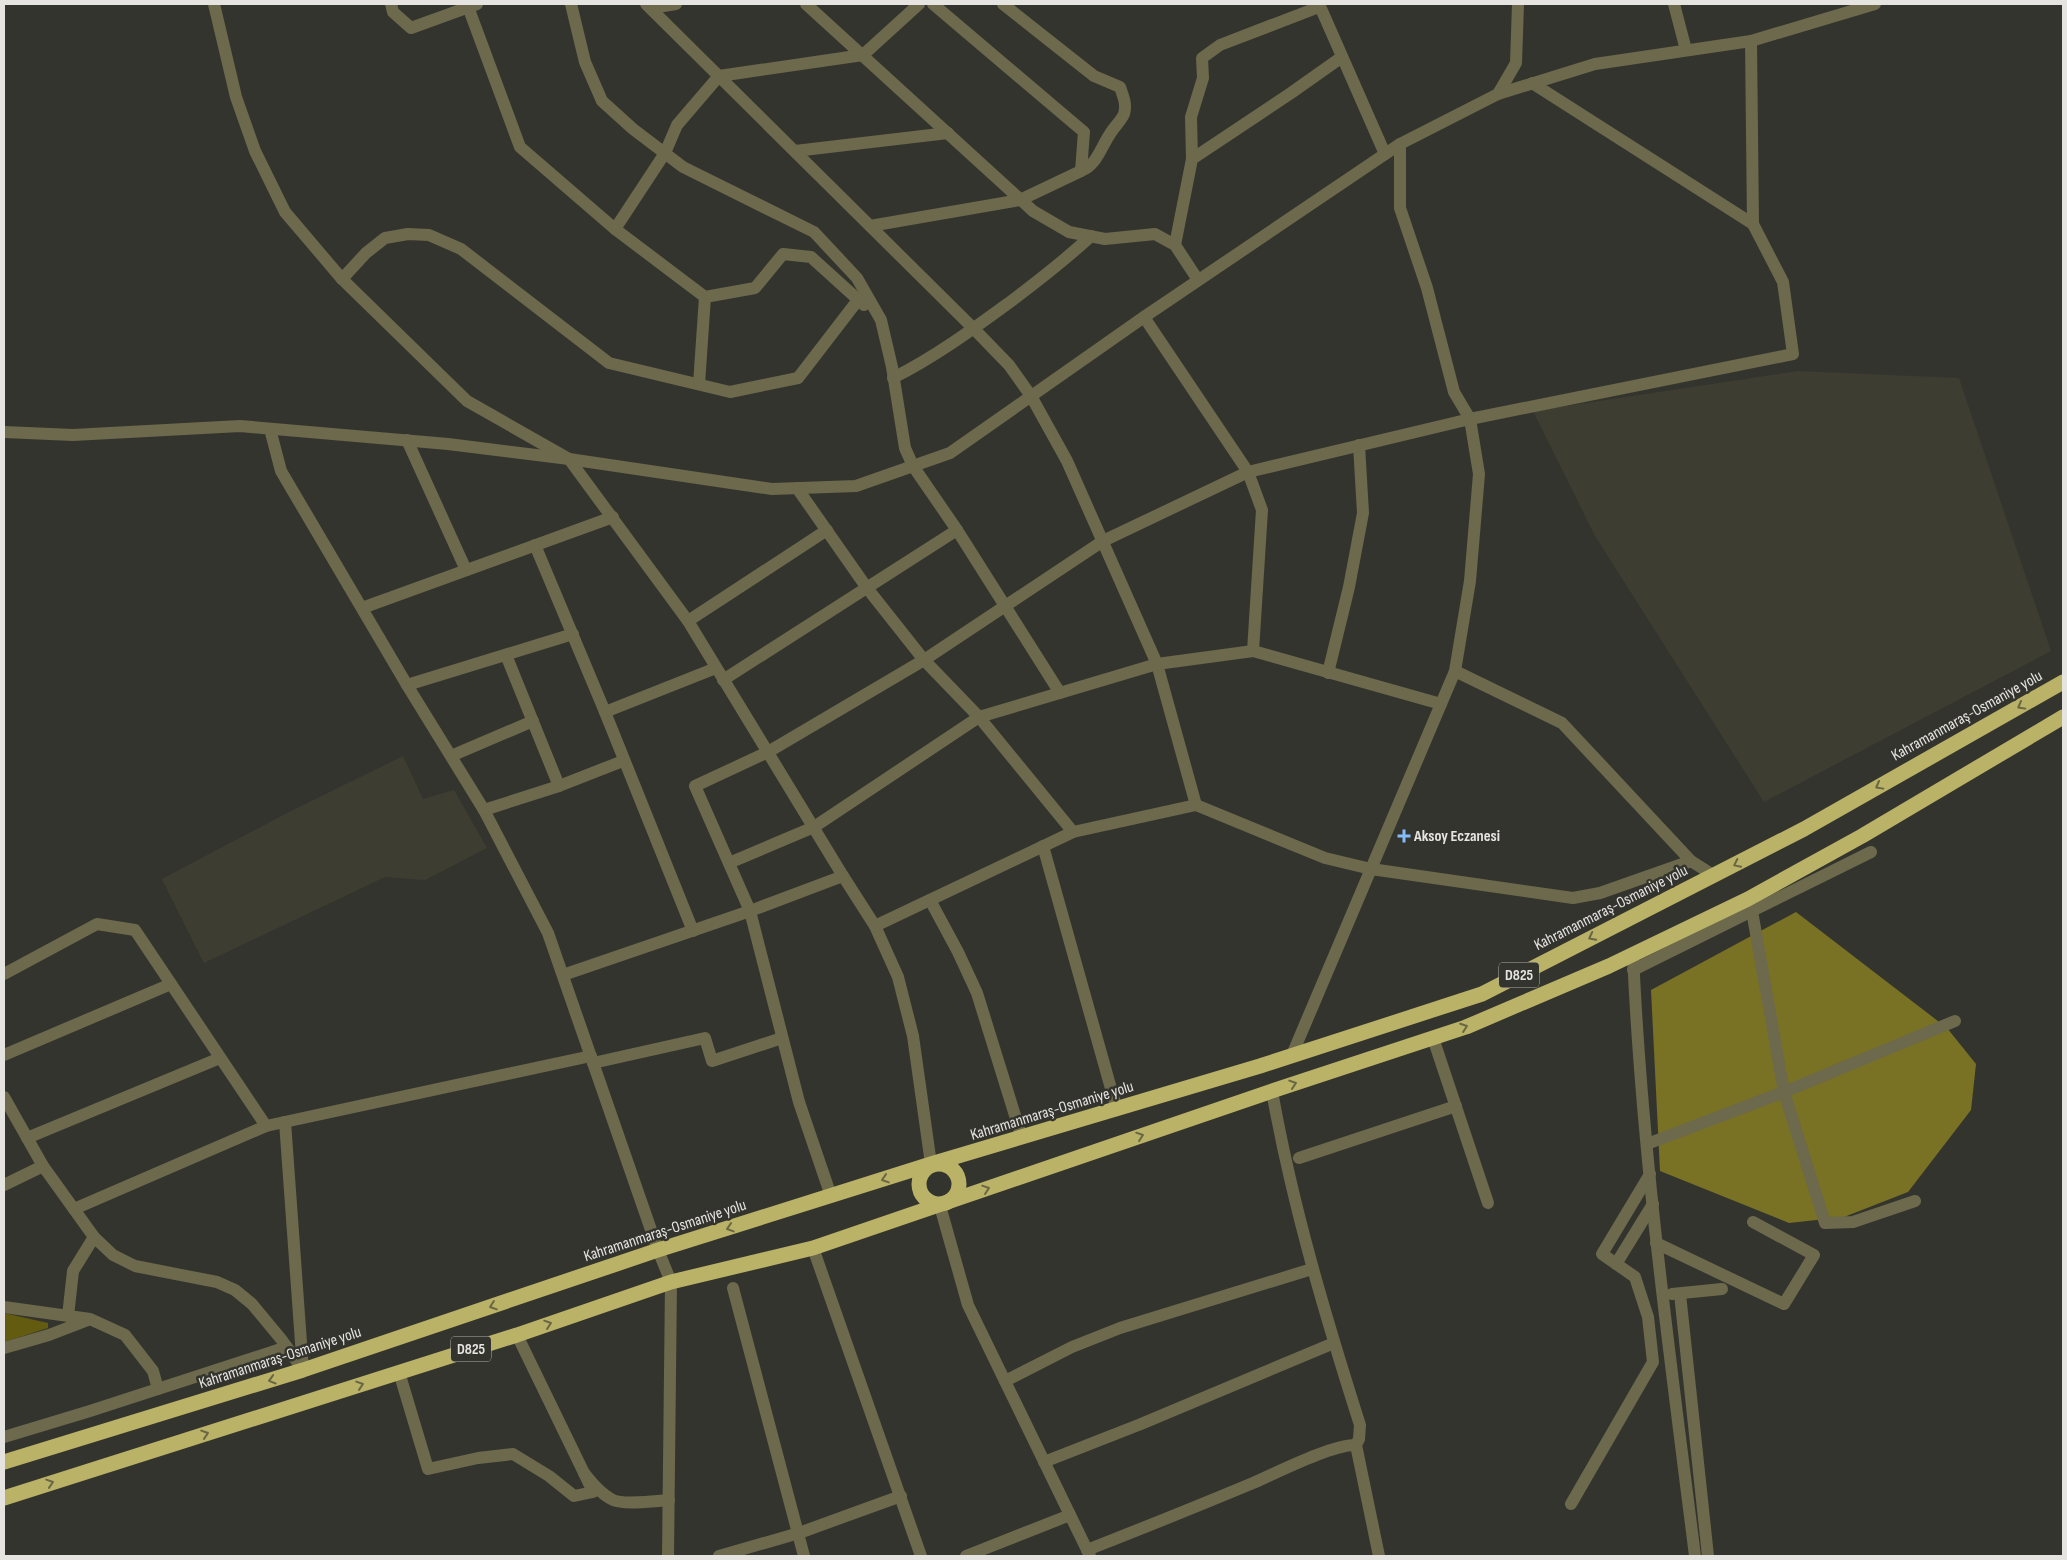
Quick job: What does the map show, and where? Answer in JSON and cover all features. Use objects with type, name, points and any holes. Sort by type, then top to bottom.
[{"type":"highway","name":"Kahramanmaraş-Osmaniye yolu","points":[[4,1462],[303,1370],[658,1250],[935,1163],[1117,1110],[1482,994],[1804,829],[2063,682]]},
{"type":"highway","name":"D825","points":[[4,1498],[518,1335],[671,1282],[813,1248],[1272,1091],[1475,1024],[1633,955],[1748,899],[1862,836],[2063,717]]},
{"type":"highway","points":[[935,1163],[952,1168],[959,1180],[957,1194],[944,1204],[928,1201],[920,1191],[919,1178],[922,1172],[935,1163]]},
{"type":"street","points":[[214,4],[236,97],[255,151],[285,212],[342,279],[467,401],[570,458],[688,620],[842,876],[875,926],[898,977],[914,1036],[935,1163]]},
{"type":"street","points":[[391,4],[393,12],[410,28],[470,4],[520,147],[615,230],[705,297],[755,288],[783,254],[811,257],[881,320]]},
{"type":"street","points":[[571,4],[585,62],[602,101],[633,130],[683,167],[814,232],[857,278],[881,320],[894,378],[905,448],[914,466],[957,530],[1060,693]]},
{"type":"street","points":[[649,6],[676,4]]},
{"type":"street","points":[[806,4],[1033,212],[1069,232],[1105,239],[1155,234],[1175,245],[1198,280]]},
{"type":"street","points":[[615,230],[665,153],[677,125],[720,76],[863,55],[920,4]]},
{"type":"street","points":[[933,4],[1084,132],[1081,171]]},
{"type":"street","points":[[870,226],[1020,200],[1086,169],[1096,159],[1110,134],[1124,115],[1125,101],[1120,87],[1094,76],[1003,4]]},
{"type":"street","points":[[1498,94],[1516,63],[1518,4]]},
{"type":"street","points":[[1674,4],[1686,50]]},
{"type":"street","points":[[4,432],[73,435],[240,426],[406,440],[570,458],[772,489],[856,486],[950,453],[1144,317],[1400,144],[1498,94],[1595,64],[1751,40],[1839,9],[1875,4]]},
{"type":"street","points":[[649,6],[974,329],[1009,365],[1032,396],[1067,461],[1158,664],[1196,805]]},
{"type":"street","points":[[1175,245],[1192,159],[1192,117],[1202,78],[1202,58],[1220,45],[1319,6],[1385,154]]},
{"type":"street","points":[[831,1196],[799,1102],[750,911],[695,786],[768,752],[924,660],[1103,541],[1248,472],[1470,419],[1792,354],[1783,282],[1753,224],[1751,40]]},
{"type":"street","points":[[1192,159],[1291,93],[1342,56]]},
{"type":"street","points":[[1532,83],[1753,224]]},
{"type":"street","points":[[795,151],[948,133]]},
{"type":"street","points":[[1292,1055],[1455,671],[1470,581],[1479,474],[1470,419],[1454,392],[1427,288],[1400,208],[1400,144]]},
{"type":"street","points":[[342,279],[366,254],[385,238],[408,234],[430,235],[461,249],[609,363],[730,392],[798,378],[858,300]]},
{"type":"street","points":[[894,378],[974,329],[1068,258],[1091,236]]},
{"type":"street","points":[[699,384],[705,297]]},
{"type":"street","points":[[1144,317],[1248,472],[1262,510],[1253,652]]},
{"type":"street","points":[[270,429],[281,471],[484,810],[548,933],[658,1250],[671,1282],[668,1556]]},
{"type":"street","points":[[406,440],[466,570]]},
{"type":"street","points":[[1328,673],[1349,586],[1363,513],[1359,446]]},
{"type":"street","points":[[797,488],[868,588],[924,660],[979,717],[1073,832]]},
{"type":"street","points":[[362,608],[613,517]]},
{"type":"street","points":[[688,620],[827,530]]},
{"type":"street","points":[[723,680],[957,530]]},
{"type":"street","points":[[535,545],[605,712],[693,931]]},
{"type":"street","points":[[408,685],[573,634]]},
{"type":"street","points":[[729,863],[814,827],[979,717],[1158,664],[1253,652],[1440,704]]},
{"type":"street","points":[[506,655],[559,786]]},
{"type":"street","points":[[605,712],[716,668]]},
{"type":"street","points":[[1455,671],[1562,723],[1691,861],[1713,875]]},
{"type":"street","points":[[451,756],[533,721]]},
{"type":"street","points":[[484,810],[559,786],[623,760]]},
{"type":"street","points":[[875,926],[1073,832],[1196,805],[1325,858],[1371,868],[1573,898],[1600,893],[1691,861]]},
{"type":"street","points":[[1042,846],[1117,1110]]},
{"type":"street","points":[[1633,970],[1870,852]]},
{"type":"street","points":[[563,976],[750,911],[842,876]]},
{"type":"street","points":[[930,900],[958,952],[977,993],[1022,1138]]},
{"type":"street","points":[[1752,911],[1784,1092],[1825,1223],[1854,1222],[1915,1201]]},
{"type":"street","points":[[4,974],[97,924],[134,930],[266,1126]]},
{"type":"street","points":[[1633,955],[1656,1243],[1695,1556]]},
{"type":"street","points":[[4,1055],[171,984]]},
{"type":"street","points":[[1647,1144],[1784,1092],[1955,1021]]},
{"type":"street","points":[[74,1209],[266,1126],[592,1059],[705,1038],[712,1061],[782,1038]]},
{"type":"street","points":[[1433,1038],[1488,1203]]},
{"type":"street","points":[[27,1138],[220,1058]]},
{"type":"street","points":[[1272,1091],[1284,1159],[1312,1269],[1360,1424],[1359,1439],[1356,1445],[1379,1556]]},
{"type":"street","points":[[4,1097],[43,1166],[94,1237],[113,1255],[135,1266],[217,1282],[235,1290],[252,1304],[303,1370]]},
{"type":"street","points":[[1299,1158],[1456,1106]]},
{"type":"street","points":[[285,1122],[303,1370]]},
{"type":"street","points":[[4,1185],[43,1166]]},
{"type":"street","points":[[1571,1504],[1653,1362],[1648,1317],[1635,1277],[1602,1254],[1650,1174]]},
{"type":"street","points":[[944,1204],[968,1305],[1088,1553],[1314,1456],[1348,1444],[1356,1445]]},
{"type":"street","points":[[1616,1264],[1653,1204]]},
{"type":"street","points":[[1656,1243],[1784,1304],[1814,1255],[1753,1222]]},
{"type":"street","points":[[68,1316],[73,1271],[94,1237]]},
{"type":"street","points":[[813,1248],[921,1556]]},
{"type":"street","points":[[1005,1381],[1072,1347],[1120,1328],[1312,1269]]},
{"type":"street","points":[[733,1288],[804,1556]]},
{"type":"street","points":[[1662,1296],[1722,1289]]},
{"type":"street","points":[[1680,1294],[1708,1556]]},
{"type":"street","points":[[4,1307],[90,1319],[126,1336],[153,1372],[158,1389]]},
{"type":"street","points":[[4,1348],[49,1335],[90,1319]]},
{"type":"street","points":[[399,1372],[428,1469],[478,1458],[513,1454],[549,1476],[574,1496],[593,1492],[518,1335]]},
{"type":"street","points":[[1044,1462],[1141,1424],[1334,1343]]},
{"type":"street","points":[[4,1437],[287,1347]]},
{"type":"street","points":[[584,1473],[594,1486],[614,1501],[648,1502],[669,1500]]},
{"type":"street","points":[[719,1556],[799,1534],[901,1496]]},
{"type":"street","points":[[966,1556],[1070,1515]]},
{"type":"shaded area","points":[[1798,371],[1959,378],[2051,651],[1764,802],[1595,536],[1533,411]]},
{"type":"shaded area","points":[[403,756],[423,799],[454,790],[487,848],[425,880],[385,877],[204,963],[162,879],[285,814]]},
{"type":"shaded area","points":[[1796,912],[1947,1028],[1976,1064],[1971,1110],[1908,1192],[1844,1217],[1789,1223],[1660,1171],[1651,990]]},
{"type":"shaded area","points":[[4,1313],[48,1323],[48,1328],[4,1342]]},
{"type":"place","name":"Aksoy Eczanesi","points":[[1404,836]]}]
